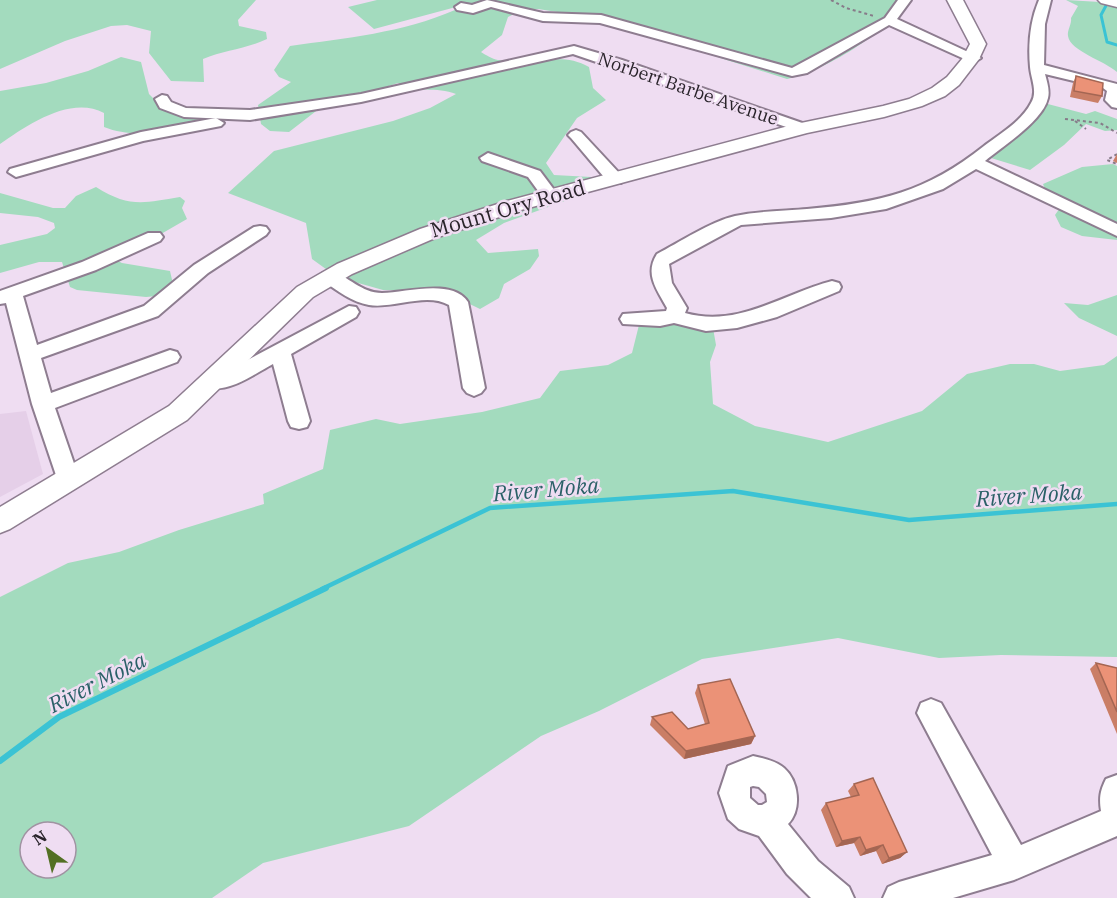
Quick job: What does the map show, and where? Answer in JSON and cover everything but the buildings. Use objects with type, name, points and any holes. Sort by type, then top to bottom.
[{"type":"main road","points":[[955,0],[957,10],[971,28],[978,44],[974,58]]},
{"type":"main road","points":[[1106,0],[1117,2]]},
{"type":"main road","name":"Mount Ory Road","points":[[0,521],[178,413],[305,292],[330,277],[441,226],[803,128],[913,104],[934,95],[974,58]]},
{"type":"street","points":[[461,7],[473,9],[490,3],[543,17],[601,19],[792,72],[802,70],[890,20],[894,11],[904,0]]},
{"type":"street","points":[[674,316],[677,308],[658,271],[663,258],[736,221],[854,210],[914,195],[960,173],[1012,132],[1040,102],[1042,92],[1037,68],[1039,13],[1045,0]]},
{"type":"street","points":[[890,20],[914,33],[974,58]]},
{"type":"street","name":"Norbert Barbe Avenue","points":[[250,115],[361,98],[574,50],[803,128]]},
{"type":"street","points":[[1037,68],[1108,85],[1115,89],[1112,100],[1117,104]]},
{"type":"street","points":[[162,99],[165,105],[184,112],[250,115]]},
{"type":"street","points":[[16,172],[141,137],[250,115]]},
{"type":"street","points":[[576,135],[615,179]]},
{"type":"street","points":[[488,158],[534,174],[550,195]]},
{"type":"street","points":[[974,162],[1117,231]]},
{"type":"street","points":[[29,355],[151,311],[201,269],[260,231]]},
{"type":"street","points":[[68,481],[29,355],[7,296],[89,266],[154,237]]},
{"type":"street","points":[[330,277],[369,299],[434,295],[453,297],[459,302],[474,388]]},
{"type":"street","points":[[630,319],[660,319],[674,316],[705,324],[726,324],[832,287]]},
{"type":"street","points":[[213,382],[233,377],[349,312]]},
{"type":"street","points":[[280,351],[299,421]]},
{"type":"street","points":[[43,404],[170,357]]},
{"type":"street","points":[[931,714],[1014,864]]},
{"type":"street","points":[[1117,790],[1114,796],[1117,814]]},
{"type":"street","points":[[899,898],[929,893],[1014,864],[1117,820]]},
{"type":"street","points":[[767,821],[789,853],[814,881],[838,898]]},
{"type":"path","points":[[831,0],[854,11],[890,20]]},
{"type":"path","points":[[1065,119],[1102,122],[1113,127],[1117,133]]},
{"type":"path","points":[[1073,120],[1086,129]]},
{"type":"path","points":[[1117,154],[1107,159],[1117,164]]},
{"type":"shaded area","points":[[26,411],[43,474],[0,497],[0,414]]},
{"type":"green space","points":[[0,0],[256,0],[238,20],[239,26],[266,32],[267,39],[203,59],[204,82],[171,81],[149,53],[151,31],[127,25],[111,26],[65,41],[0,69]]},
{"type":"green space","points":[[377,0],[905,0],[885,25],[854,49],[818,68],[787,79],[676,44],[629,23],[538,9],[522,10],[508,17],[502,35],[481,52],[494,59],[510,62],[556,59],[578,62],[589,67],[593,88],[606,100],[577,118],[546,163],[554,175],[610,178],[612,184],[504,223],[476,240],[488,253],[538,249],[539,256],[530,269],[504,284],[499,298],[480,309],[443,291],[383,290],[337,277],[312,259],[306,223],[228,193],[274,151],[393,121],[430,108],[456,94],[441,90],[412,88],[398,83],[320,108],[289,132],[270,131],[261,124],[258,105],[291,82],[279,77],[274,70],[290,46],[394,29],[435,18],[455,10],[456,7],[374,29],[348,7]]},
{"type":"green space","points":[[1066,0],[1117,3],[1117,72],[1081,51],[1070,41],[1068,34],[1071,18],[1078,6]]},
{"type":"green space","points":[[121,57],[141,62],[149,94],[161,106],[218,116],[213,121],[172,130],[131,133],[104,127],[104,113],[91,108],[78,108],[64,110],[36,121],[0,144],[0,91],[46,83],[88,71]]},
{"type":"green space","points":[[1044,103],[1086,114],[1095,111],[1117,119],[1117,130],[1105,131],[1086,124],[1064,145],[1030,170],[991,158],[1021,130]]},
{"type":"green space","points":[[1113,164],[1117,166],[1117,240],[1082,236],[1061,227],[1055,215],[1062,205],[1048,196],[1043,184],[1082,167]]},
{"type":"green space","points":[[96,187],[128,201],[146,202],[180,197],[185,201],[182,208],[187,219],[116,260],[170,271],[173,284],[157,296],[146,297],[77,290],[70,287],[62,262],[39,262],[0,273],[0,245],[47,234],[55,228],[54,223],[38,217],[0,213],[0,193],[53,208],[65,208],[76,196]]},
{"type":"green space","points":[[1117,295],[1117,336],[1079,318],[1064,303],[1088,305]]},
{"type":"green space","points":[[640,321],[665,321],[713,328],[716,345],[710,362],[713,404],[755,426],[828,442],[922,411],[967,374],[1010,364],[1034,364],[1060,371],[1104,365],[1117,356],[1117,657],[1001,655],[939,658],[838,638],[702,659],[599,711],[541,736],[409,826],[263,863],[212,898],[0,898],[0,597],[68,563],[119,552],[179,530],[264,504],[263,494],[323,469],[330,430],[376,419],[400,424],[482,412],[540,398],[560,371],[608,365],[632,353]]},
{"type":"waterway","name":"River Moka","points":[[1109,0],[1101,15],[1107,42],[1117,45]]},
{"type":"waterway","name":"River Moka","points":[[322,589],[490,508],[733,491],[909,520],[1117,504]]},
{"type":"waterway","name":"River Moka","points":[[0,761],[59,717],[326,588]]}]
